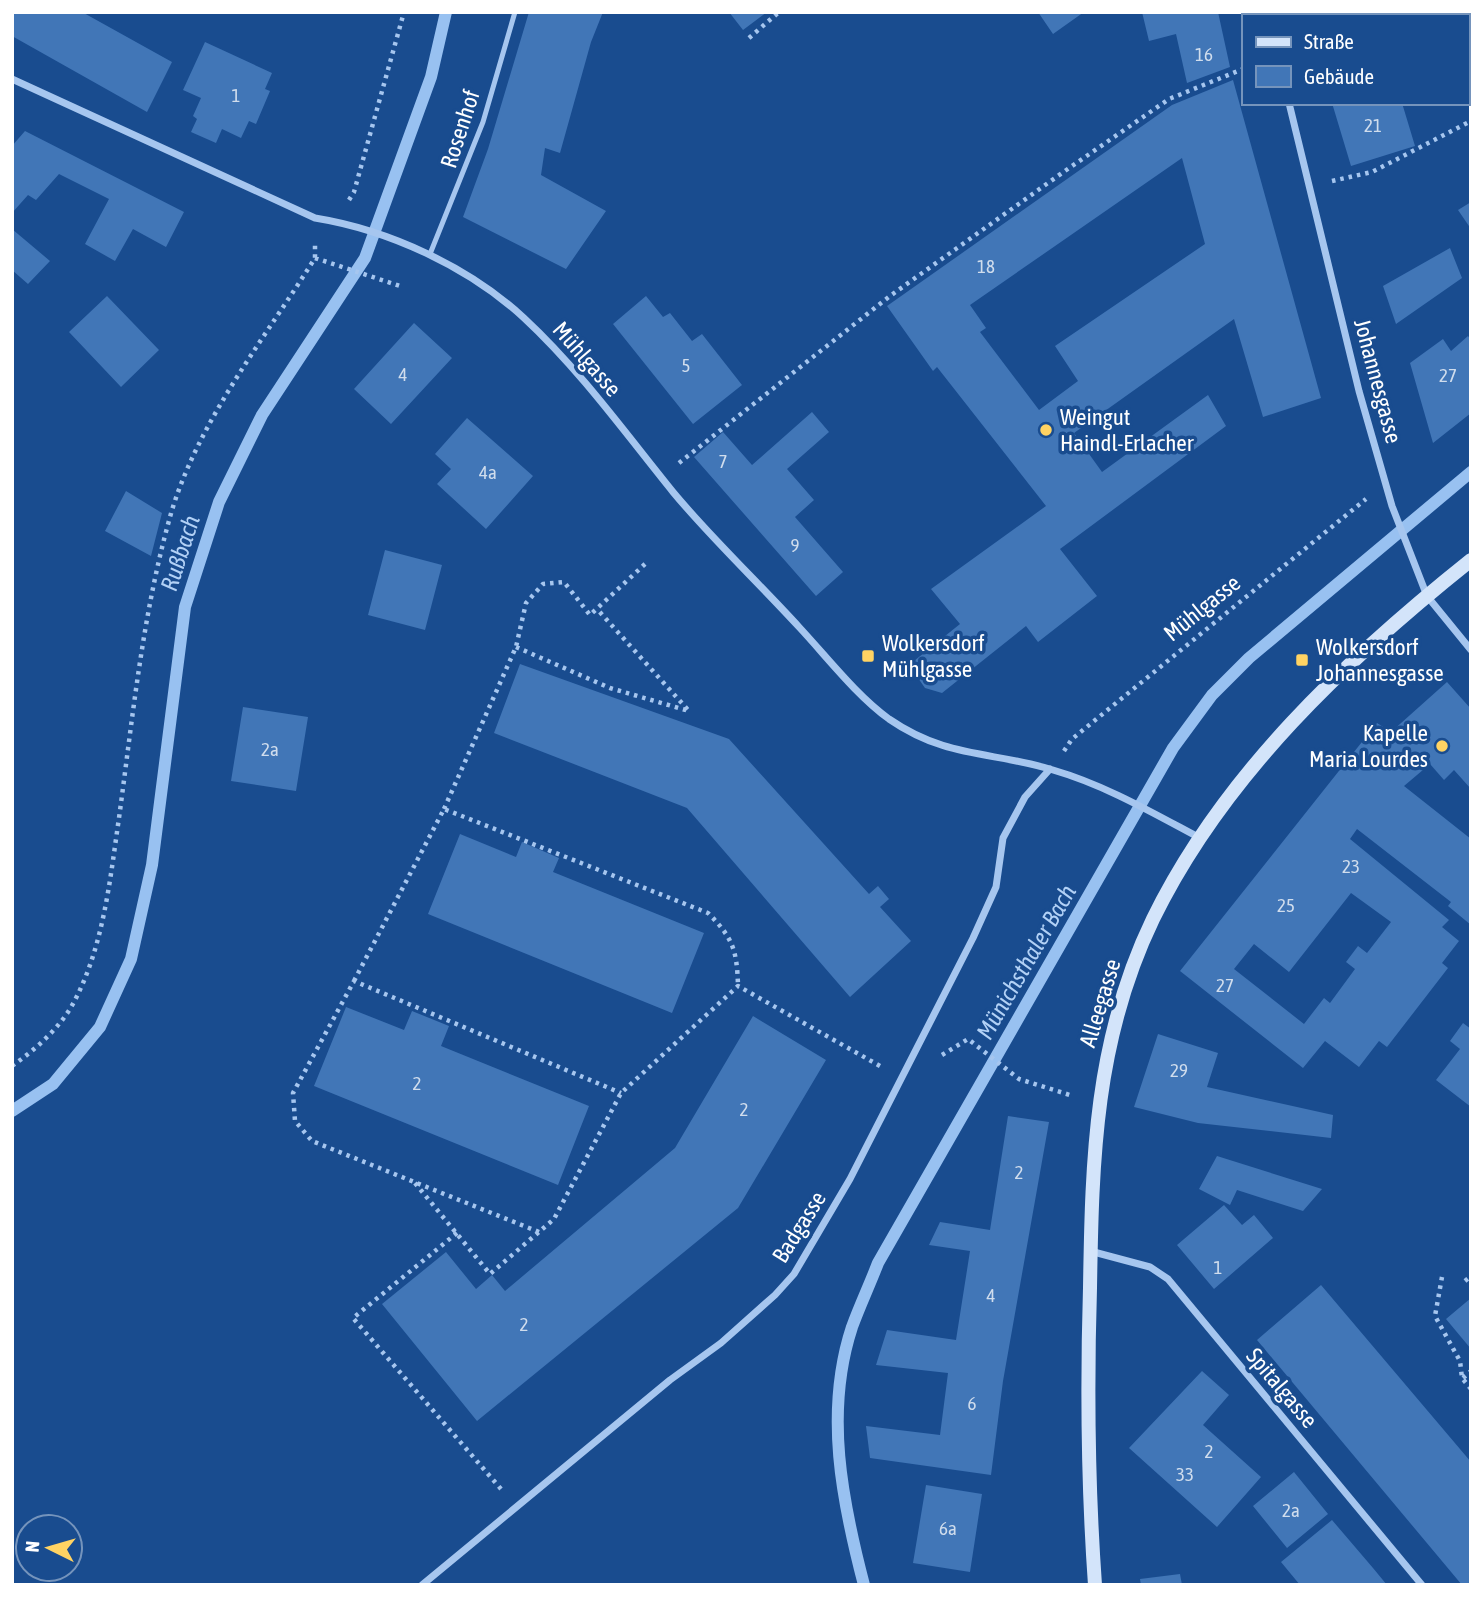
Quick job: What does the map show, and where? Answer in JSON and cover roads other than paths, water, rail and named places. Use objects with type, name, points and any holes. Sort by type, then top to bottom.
[{"type":"street","name":"Mühlgasse","points":[[12,79],[315,218],[339,223],[430,254],[523,317],[662,477],[842,673],[889,718],[938,746],[979,757],[1050,769],[1109,791],[1200,838]]},
{"type":"street","name":"Johannesgasse","points":[[1290,105],[1359,391],[1392,506],[1427,596],[1471,650]]},
{"type":"street","name":"Alleegasse","points":[[1095,1585],[1088,1342],[1097,1104],[1109,1042],[1129,977],[1153,918],[1200,838],[1256,760],[1321,693],[1427,596],[1471,560]]},
{"type":"street","name":"Badgasse","points":[[422,1585],[730,1335],[794,1274],[850,1179],[917,1052],[996,887],[1003,838],[1025,797],[1050,769]]},
{"type":"street","name":"Spitalgasse","points":[[1090,1251],[1139,1263],[1168,1279],[1422,1585]]},
{"type":"lane","name":"Rosenhof","points":[[430,254],[483,122],[514,12]]},
{"type":"waterway","name":"Rußbach","points":[[12,1111],[53,1084],[100,1027],[131,959],[152,865],[185,607],[219,502],[262,415],[365,258],[431,77],[446,12]]},
{"type":"waterway","name":"Münichsthaler Bach","points":[[864,1585],[843,1489],[839,1456],[839,1391],[852,1327],[878,1263],[1173,748],[1212,695],[1249,658],[1471,472]]},
{"type":"place","name":"Weingut Haindl-Erlacher","points":[[1046,430]]},
{"type":"place","name":"Wolkersdorf Mühlgasse","points":[[868,656]]},
{"type":"place","name":"Wolkersdorf Johannesgasse","points":[[1302,660]]},
{"type":"place","name":"Kapelle Maria Lourdes","points":[[1442,746]]}]
